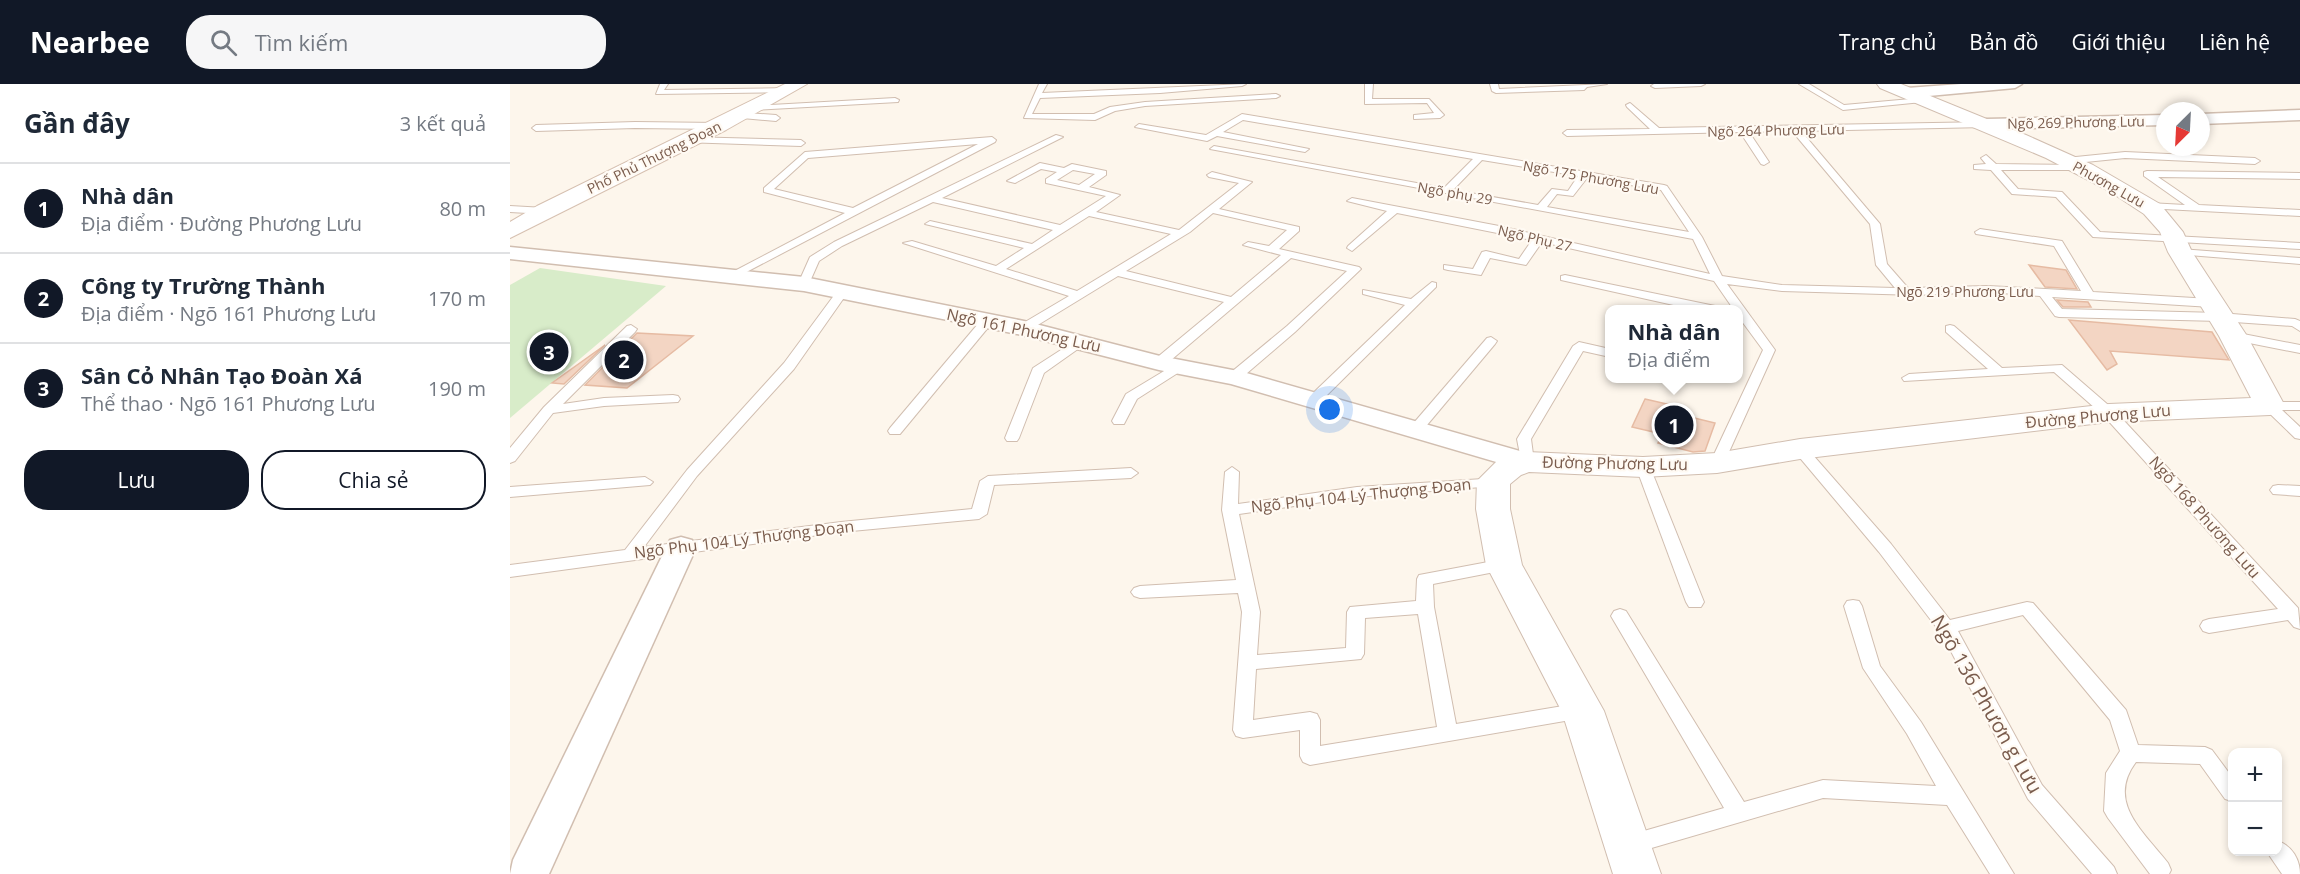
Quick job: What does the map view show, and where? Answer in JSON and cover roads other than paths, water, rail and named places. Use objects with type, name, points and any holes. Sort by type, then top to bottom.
[{"type":"street","points":[[1902,89],[2015,84]]},
{"type":"street","name":"Phố Phủ Thượng Đoạn","points":[[510,231],[545,211],[795,87]]},
{"type":"street","name":"Phương Lưu","points":[[1902,89],[1986,124],[2072,164],[2149,206],[2179,246],[2233,336],[2285,406]]},
{"type":"street","points":[[2210,118],[2300,115]]},
{"type":"street","name":"Ngõ 269 Phương Lưu","points":[[1986,124],[2156,120]]},
{"type":"street","name":"Ngõ 161 Phương Lưu","points":[[510,253],[804,284],[1024,328],[1169,365],[1234,377],[1417,428],[1527,462]]},
{"type":"street","name":"Đường Phương Lưu","points":[[1494,481],[1509,468],[1527,462],[1643,467],[1717,463],[1800,449],[2109,413],[2285,406]]},
{"type":"street","points":[[1494,481],[1493,509],[1504,565],[1583,711],[1632,860]]},
{"type":"street","points":[[528,874],[681,548]]},
{"type":"lane","points":[[664,84],[659,92],[795,87]]},
{"type":"lane","points":[[1043,84],[1027,116],[1095,117],[1113,109],[1145,104],[1277,99],[1270,84]]},
{"type":"lane","points":[[1037,96],[1242,84]]},
{"type":"lane","points":[[1369,84],[1368,102],[1429,101],[1440,115],[1417,117]]},
{"type":"lane","points":[[1494,84],[1496,91],[1584,88],[1582,85],[1602,84]]},
{"type":"lane","points":[[1655,86],[1701,84]]},
{"type":"lane","points":[[1803,84],[1843,108],[1902,89]]},
{"type":"lane","points":[[1145,104],[1146,88]]},
{"type":"lane","points":[[746,112],[896,100]]},
{"type":"lane","points":[[1630,105],[1658,132]]},
{"type":"lane","points":[[746,112],[776,118]]},
{"type":"lane","name":"Ngõ 175 Phương Lưu","points":[[1215,134],[1242,117],[1664,188],[1697,237],[1718,279],[1735,305]]},
{"type":"lane","points":[[536,128],[635,124],[719,126]]},
{"type":"lane","name":"Ngõ 264 Phương Lưu","points":[[1567,134],[1986,124]]},
{"type":"lane","points":[[1139,127],[1207,138],[1215,134],[1305,149]]},
{"type":"lane","points":[[1796,130],[1875,224],[1882,264],[1904,291]]},
{"type":"lane","points":[[1744,131],[1764,162]]},
{"type":"lane","points":[[1287,163],[1329,132]]},
{"type":"lane","points":[[804,284],[814,259],[838,244],[1059,137]]},
{"type":"lane","points":[[686,140],[801,143]]},
{"type":"lane","points":[[731,276],[855,212],[992,140],[805,155],[767,190],[855,212]]},
{"type":"lane","name":"Ngõ phụ 29","points":[[1214,148],[1697,237]]},
{"type":"lane","points":[[1977,167],[2072,164],[2126,155],[2255,161]]},
{"type":"lane","points":[[1446,191],[1480,157]]},
{"type":"lane","points":[[1986,158],[2015,192],[2059,194],[2097,235],[2300,261]]},
{"type":"lane","points":[[1012,182],[1040,166],[1065,171]]},
{"type":"lane","points":[[996,271],[1114,195],[1049,181],[1072,167],[1103,173],[1082,187]]},
{"type":"lane","points":[[2196,208],[2147,174],[2300,176]]},
{"type":"lane","points":[[1024,328],[1180,233],[1247,182],[1212,175]]},
{"type":"lane","points":[[1541,208],[1555,191],[1570,194],[1584,175]]},
{"type":"lane","points":[[931,198],[1062,229]]},
{"type":"lane","name":"Ngõ Phụ 27","points":[[1352,201],[1539,238],[1718,279]]},
{"type":"lane","points":[[2149,206],[2300,213]]},
{"type":"lane","points":[[510,209],[545,211]]},
{"type":"lane","points":[[1352,248],[1395,209]]},
{"type":"lane","points":[[1211,210],[1264,220],[1294,229],[1271,250]]},
{"type":"lane","points":[[1087,213],[1180,233]]},
{"type":"lane","points":[[930,224],[1032,247]]},
{"type":"lane","points":[[1980,232],[2058,243],[2089,295]]},
{"type":"lane","points":[[1448,267],[1477,273],[1486,254],[1522,263],[1539,238]]},
{"type":"lane","points":[[908,243],[1078,295]]},
{"type":"lane","points":[[1234,377],[1291,329],[1355,269],[1248,245]]},
{"type":"lane","points":[[2179,246],[2300,246]]},
{"type":"lane","points":[[1119,421],[1131,397],[1169,365],[1233,301],[1289,254]]},
{"type":"lane","points":[[1117,272],[1233,301]]},
{"type":"lane","points":[[1564,278],[1696,305]]},
{"type":"lane","name":"Ngõ 219 Phương Lưu","points":[[1718,279],[1782,288],[1904,291],[1988,289],[2043,292],[2216,310]]},
{"type":"lane","points":[[1315,399],[1432,285]]},
{"type":"lane","points":[[631,553],[692,473],[789,366],[814,327],[842,292]]},
{"type":"lane","points":[[1367,292],[1413,303]]},
{"type":"lane","points":[[2043,292],[2059,313],[2216,310],[2295,323],[2300,327]]},
{"type":"lane","name":"Ngõ 175 Phương Lưu","points":[[1717,463],[1769,350],[1743,318]]},
{"type":"lane","points":[[895,431],[987,321]]},
{"type":"lane","points":[[510,458],[549,410],[631,329]]},
{"type":"lane","points":[[1950,329],[1999,372]]},
{"type":"lane","points":[[2233,336],[2300,349]]},
{"type":"lane","points":[[1012,438],[1038,371],[1081,341]]},
{"type":"lane","points":[[1417,428],[1491,341]]},
{"type":"lane","points":[[1527,462],[1524,439],[1579,346],[1605,352]]},
{"type":"lane","name":"Ngõ 168 Phương Lưu","points":[[1909,378],[2057,368],[2109,413],[2296,617]]},
{"type":"lane","points":[[549,410],[604,402],[673,399]]},
{"type":"lane","points":[[2285,406],[2300,435]]},
{"type":"lane","name":"Ngõ 136 Phươn g Lưu","points":[[1800,449],[1885,548],[1947,627],[2035,792],[2106,874]]},
{"type":"lane","points":[[1643,467],[1695,602]]},
{"type":"lane","name":"Ngõ Phụ 104 Lý Thượng Đoạn","points":[[1232,472],[1230,510],[1357,492],[1494,481]]},
{"type":"lane","name":"Ngõ Phụ 104 Lý Thượng Đoạn","points":[[510,571],[631,553],[841,527],[979,514],[988,482],[1131,473]]},
{"type":"lane","points":[[510,492],[645,482]]},
{"type":"lane","points":[[2278,490],[2300,491]]},
{"type":"lane","points":[[1230,510],[1251,612],[1243,730],[1310,720],[1310,756],[1583,711]]},
{"type":"lane","points":[[1448,733],[1425,607],[1425,579],[1504,565]]},
{"type":"lane","points":[[1140,592],[1245,586]]},
{"type":"lane","points":[[1853,606],[1872,668],[1914,728],[1953,796],[2003,874]]},
{"type":"lane","points":[[1247,663],[1355,654],[1356,612],[1425,607]]},
{"type":"lane","points":[[1947,627],[2027,608],[2119,716],[2131,753]]},
{"type":"lane","points":[[1620,616],[1738,812]]},
{"type":"lane","points":[[2209,626],[2296,617]]},
{"type":"lane","points":[[2131,753],[2205,756],[2228,787]]},
{"type":"lane","points":[[2131,753],[2116,773],[2115,811],[2160,870]]},
{"type":"lane","points":[[1632,860],[1738,812],[1823,789],[1953,796]]},
{"type":"lane","points":[[2281,856],[2296,874]]},
{"type":"place","name":"Sân Cỏ Nhân Tạo Đoàn Xá","points":[[549,352]]},
{"type":"place","name":"Công ty Trường Thành","points":[[624,360]]},
{"type":"place","name":"Nhà dân","points":[[1674,425]]}]
